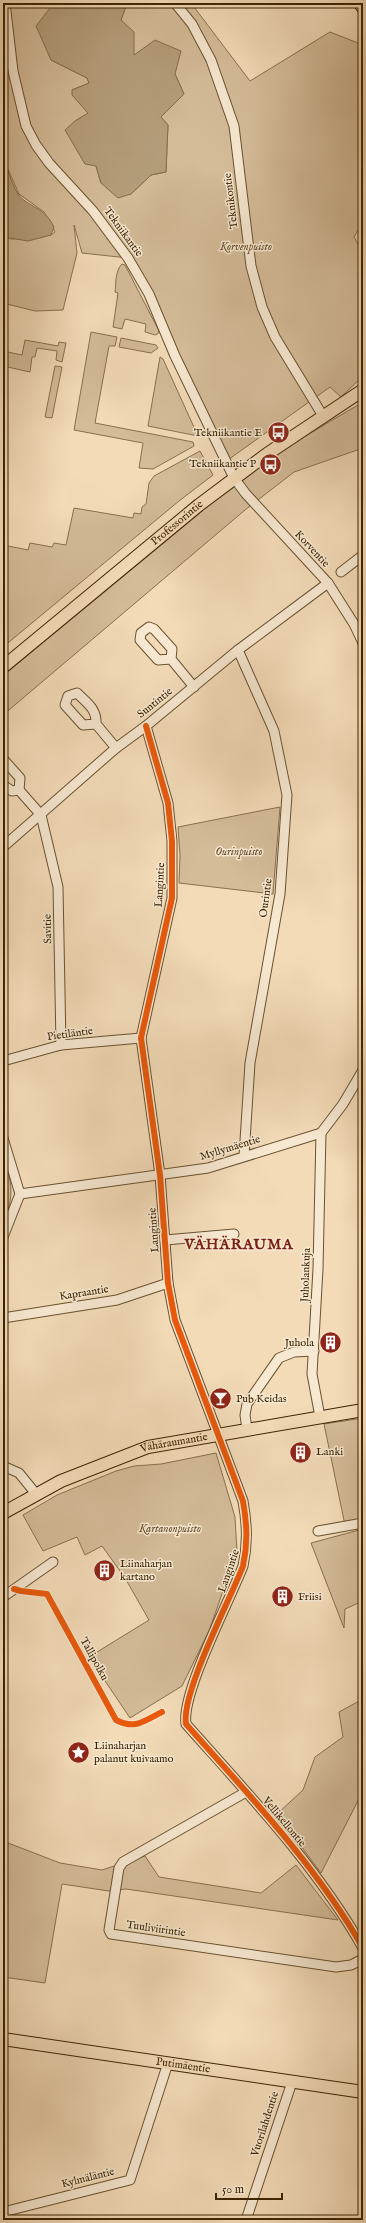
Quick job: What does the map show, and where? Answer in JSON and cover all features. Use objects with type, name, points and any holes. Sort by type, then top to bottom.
[{"type":"main road","name":"Professorintie","points":[[3,667],[234,478],[362,390]]},
{"type":"main road","name":"Vähäraumantie","points":[[3,1513],[61,1481],[148,1447],[363,1410]]},
{"type":"main road","name":"Putimäentie","points":[[3,2040],[363,2092]]},
{"type":"street","name":"Tekniikantie","points":[[5,3],[13,71],[26,126],[36,145],[49,163],[93,211],[128,258],[149,294],[175,356],[234,478]]},
{"type":"street","name":"Teknikontie","points":[[175,3],[192,24],[211,60],[234,126],[251,266],[262,307],[275,337],[323,416]]},
{"type":"street","name":"Korventie","points":[[234,478],[246,494],[328,583],[354,624],[363,642]]},
{"type":"street","points":[[341,572],[363,555]]},
{"type":"street","name":"Suntintie","points":[[3,847],[116,748],[146,726],[238,650],[328,583]]},
{"type":"street","name":"Ourintie","points":[[238,650],[274,731],[287,795],[280,894],[250,1063],[244,1156]]},
{"type":"street","points":[[170,660],[194,687]]},
{"type":"street","points":[[96,724],[116,748]]},
{"type":"street","name":"Langintie","points":[[146,726],[168,803],[172,841],[172,893],[164,942],[141,1038],[160,1175],[168,1283],[175,1320],[243,1501],[247,1525],[248,1545],[235,1585],[190,1692],[184,1715]]},
{"type":"street","points":[[3,759],[20,778],[19,790],[41,815]]},
{"type":"street","points":[[3,786],[12,791],[19,790]]},
{"type":"street","name":"Savitie","points":[[41,815],[58,887],[61,1045]]},
{"type":"street","name":"Pietiläntie","points":[[3,1061],[61,1045],[141,1038]]},
{"type":"street","points":[[321,1133],[343,1104],[363,1070]]},
{"type":"street","name":"Myllymäentie","points":[[20,1194],[208,1168],[321,1133]]},
{"type":"street","name":"Juholankuja","points":[[320,1417],[312,1374],[318,1270],[321,1133]]},
{"type":"street","points":[[3,1138],[20,1194],[3,1237]]},
{"type":"street","points":[[165,1240],[234,1234]]},
{"type":"street","name":"Kapraantie","points":[[3,1318],[117,1300],[168,1283]]},
{"type":"street","points":[[247,1429],[244,1415],[247,1404],[279,1358],[294,1352],[314,1351]]},
{"type":"street","points":[[3,1466],[19,1473],[36,1494]]},
{"type":"street","points":[[318,1531],[363,1522]]},
{"type":"street","points":[[3,1597],[53,1562]]},
{"type":"street","name":"Vellikellontie","points":[[184,1715],[186,1724],[303,1860],[347,1920],[363,1948]]},
{"type":"street","name":"Tuuliviirintie","points":[[246,1792],[124,1862],[119,1868],[109,1930],[111,1934],[336,1967],[351,1965],[363,1959]]},
{"type":"street","name":"Kylmäläntie","points":[[3,2212],[130,2180],[168,2063]]},
{"type":"street","name":"Vuorilahdentie","points":[[246,2220],[292,2082]]},
{"type":"green space","name":"Korvenpuisto","points":[[3,3],[48,3],[50,8],[51,60],[87,78],[89,83],[72,90],[89,113],[75,121],[96,166],[101,183],[131,194],[151,175],[166,172],[168,125],[161,117],[184,94],[175,74],[134,55],[121,20],[126,6],[122,3],[191,3],[250,81],[330,32],[363,45],[363,222],[354,237],[363,253],[363,376],[341,397],[330,387],[225,462],[128,258],[82,253],[74,225],[77,253],[63,310],[35,311],[3,303],[3,237],[12,239],[51,235],[55,232],[44,212],[19,194],[3,158]]},
{"type":"green space","points":[[122,264],[125,265],[158,329],[159,333],[155,335],[145,332],[146,324],[125,319],[122,329],[113,327],[118,293],[115,292],[116,277]]},
{"type":"green space","points":[[91,332],[117,337],[115,346],[109,346],[95,423],[193,442],[194,446],[153,469],[139,468],[143,443],[74,430]]},
{"type":"green space","points":[[121,338],[156,345],[158,348],[151,353],[119,347]]},
{"type":"green space","points":[[25,340],[58,346],[59,342],[66,343],[62,362],[56,360],[57,351],[37,348],[35,357],[32,357],[30,372],[3,366],[3,351],[22,355]]},
{"type":"green space","points":[[160,357],[163,359],[198,436],[148,426]]},
{"type":"green space","points":[[55,366],[62,367],[52,418],[45,417]]},
{"type":"green space","points":[[363,402],[363,448],[294,472],[245,510],[3,715],[3,670],[234,478]]},
{"type":"green space","points":[[200,451],[213,475],[179,501],[3,647],[3,545],[28,550],[30,543],[52,547],[54,543],[66,545],[74,508],[133,518],[134,513],[141,514],[142,507],[146,504],[149,483],[154,476]]},
{"type":"green space","name":"Ourinpuisto","points":[[280,807],[273,894],[179,883],[180,855],[178,827]]},
{"type":"green space","points":[[3,1156],[10,1182],[11,1197],[3,1223]]},
{"type":"green space","points":[[363,1418],[363,1521],[345,1525],[324,1424]]},
{"type":"green space","name":"Kartanonpuisto","points":[[216,1453],[235,1517],[237,1551],[209,1631],[182,1686],[130,1718],[89,1657],[149,1620],[125,1578],[102,1546],[85,1555],[77,1537],[43,1551],[23,1515],[57,1495],[116,1471],[134,1466],[161,1464]]},
{"type":"green space","points":[[363,1529],[363,1601],[345,1609],[344,1628],[311,1543]]},
{"type":"green space","points":[[363,1699],[363,1791],[321,1873],[277,1814],[303,1790],[315,1757],[343,1737],[339,1712]]},
{"type":"green space","points":[[3,1841],[60,1863],[102,1870],[145,1856],[159,1877],[261,1893],[296,1865],[338,1920],[126,1889],[109,1891],[62,1884],[45,1983],[3,1977]]},
{"type":"shaded area","points":[[48,3],[122,3],[126,6],[121,20],[134,32],[134,55],[155,40],[181,51],[175,74],[184,94],[161,117],[168,125],[166,172],[151,175],[131,194],[118,198],[101,183],[96,166],[85,164],[65,130],[75,121],[88,113],[72,95],[72,90],[89,83],[87,78],[51,60],[36,26],[50,8]]},
{"type":"shaded area","points":[[3,156],[11,180],[18,194],[26,202],[41,211],[50,220],[54,227],[51,235],[28,241],[3,237]]},
{"type":"cycle path","points":[[146,726],[168,803],[172,841],[172,898],[141,1038],[160,1175],[168,1283],[175,1320],[243,1501],[246,1526],[246,1549],[243,1566],[198,1669],[186,1710],[186,1724],[257,1804],[303,1859],[344,1917],[363,1948]]},
{"type":"cycle path","name":"Tallipolku","points":[[14,1589],[47,1594],[116,1720],[123,1723],[134,1724],[145,1721],[162,1712]]},
{"type":"place","name":"Tekniikantie E","points":[[278,433]]},
{"type":"place","name":"Tekniikantie P","points":[[271,464]]},
{"type":"place","name":"Juhola","points":[[330,1343]]},
{"type":"place","name":"Pub Keidas","points":[[221,1399]]},
{"type":"place","name":"Lanki","points":[[301,1452]]},
{"type":"place","name":"Liinaharjan kartano","points":[[104,1570]]},
{"type":"place","name":"Friisi","points":[[283,1597]]},
{"type":"place","name":"Liinaharjan palanut kuivaamo","points":[[79,1752]]},
{"type":"district","name":"VÄHÄRAUMA","points":[[239,1244]]}]
